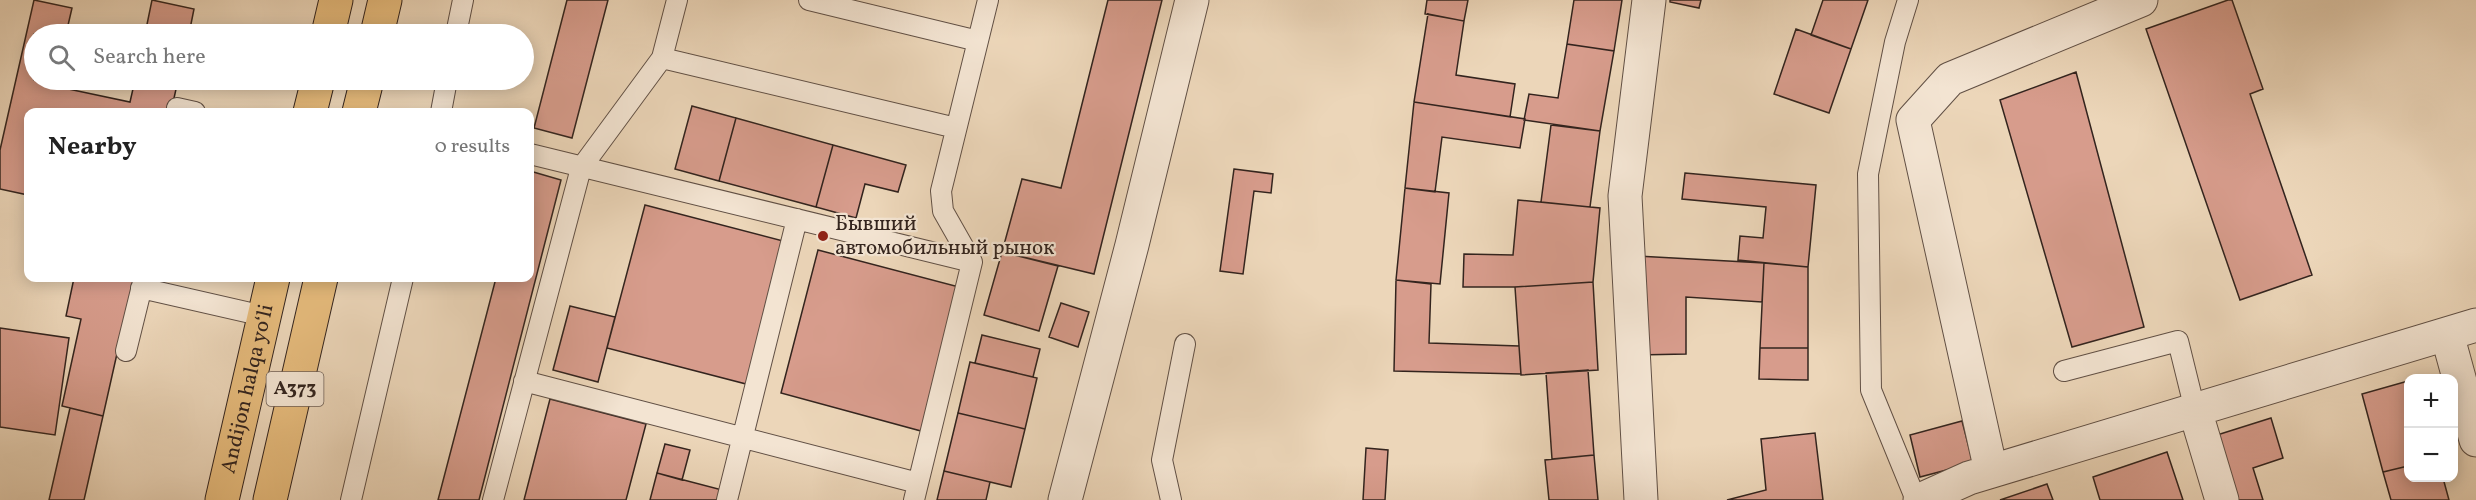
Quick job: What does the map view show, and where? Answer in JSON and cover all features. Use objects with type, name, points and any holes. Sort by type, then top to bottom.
[{"type":"highway","points":[[330,24],[336,0]]},
{"type":"highway","points":[[379,24],[385,0]]},
{"type":"highway","points":[[311,108],[316,90]]},
{"type":"highway","points":[[360,108],[364,90]]},
{"type":"highway","name":"Andijon halqa yo‘li","points":[[222,500],[272,282]]},
{"type":"highway","name":"A373","points":[[270,500],[320,282]]},
{"type":"street","points":[[1065,500],[1135,234],[1192,0]]},
{"type":"street","points":[[1641,500],[1624,196],[1649,0]]},
{"type":"street","points":[[1979,483],[1912,120],[1950,79],[2141,0]]},
{"type":"street","points":[[1918,500],[1979,483],[2195,410],[2461,329],[2476,441]]},
{"type":"street","points":[[2195,410],[2222,500]]},
{"type":"lane","points":[[458,24],[463,0]]},
{"type":"lane","points":[[493,500],[581,168],[662,58],[677,0]]},
{"type":"lane","points":[[809,0],[978,41]]},
{"type":"lane","points":[[524,381],[743,438],[916,492],[972,262],[943,211],[941,191],[988,0]]},
{"type":"lane","points":[[1908,0],[1895,42],[1868,174],[1871,390],[1918,500]]},
{"type":"lane","points":[[662,58],[956,128]]},
{"type":"lane","points":[[442,108],[445,90]]},
{"type":"lane","points":[[534,155],[972,262]]},
{"type":"lane","points":[[728,500],[797,219]]},
{"type":"lane","points":[[351,500],[402,282]]},
{"type":"lane","points":[[126,351],[143,283],[264,316]]},
{"type":"lane","points":[[2064,371],[2178,340],[2195,410]]},
{"type":"lane","points":[[1171,500],[1162,460],[1185,344]]},
{"type":"building","points":[[34,0],[72,8],[68,24],[29,24]]},
{"type":"building","points":[[152,0],[194,9],[191,24],[147,24]]},
{"type":"building","points":[[567,0],[608,0],[572,138],[534,128]]},
{"type":"building","points":[[1108,0],[1162,0],[1094,274],[1002,252],[1022,179],[1061,188]]},
{"type":"building","points":[[1427,0],[1468,0],[1464,21],[1425,14]]},
{"type":"building","points":[[1574,0],[1622,0],[1614,51],[1567,44]]},
{"type":"building","points":[[1670,0],[1701,0],[1699,8],[1670,2]]},
{"type":"building","points":[[1823,0],[1868,0],[1851,49],[1811,35]]},
{"type":"building","points":[[2232,0],[2263,89],[2250,94],[2312,275],[2240,300],[2146,29]]},
{"type":"building","points":[[1428,14],[1464,21],[1456,75],[1515,84],[1510,117],[1414,102]]},
{"type":"building","points":[[1796,29],[1851,49],[1829,113],[1774,94]]},
{"type":"building","points":[[24,44],[24,90],[73,90],[130,102],[133,90],[176,90],[172,108],[24,108],[24,194],[0,189],[0,150]]},
{"type":"building","points":[[1567,44],[1614,51],[1600,131],[1524,120],[1529,94],[1558,98]]},
{"type":"building","points":[[2076,72],[2144,327],[2072,347],[2000,100]]},
{"type":"building","points":[[1414,102],[1525,119],[1520,148],[1442,137],[1435,192],[1405,188]]},
{"type":"building","points":[[692,106],[736,118],[719,181],[675,169]]},
{"type":"building","points":[[736,118],[833,145],[816,207],[719,181]]},
{"type":"building","points":[[1551,125],[1600,131],[1590,207],[1541,202]]},
{"type":"building","points":[[833,145],[906,165],[898,192],[865,184],[856,218],[816,207]]},
{"type":"building","points":[[1234,169],[1273,174],[1271,193],[1254,191],[1243,274],[1220,271]]},
{"type":"building","points":[[534,172],[561,180],[479,500],[438,500],[495,282],[534,282]]},
{"type":"building","points":[[1685,173],[1816,185],[1808,267],[1738,260],[1740,236],[1763,238],[1766,207],[1682,199]]},
{"type":"building","points":[[1405,188],[1449,193],[1440,284],[1396,280]]},
{"type":"building","points":[[1518,200],[1600,208],[1593,282],[1515,287],[1463,287],[1464,254],[1513,255]]},
{"type":"building","points":[[645,205],[787,242],[750,385],[607,348]]},
{"type":"building","points":[[818,250],[959,287],[921,431],[781,393]]},
{"type":"building","points":[[1002,252],[1058,266],[1039,331],[984,315]]},
{"type":"building","points":[[1637,256],[1764,263],[1762,302],[1686,297],[1686,354],[1637,355]]},
{"type":"building","points":[[1764,263],[1808,267],[1808,348],[1760,348]]},
{"type":"building","points":[[1396,280],[1431,284],[1429,343],[1519,346],[1521,374],[1394,371]]},
{"type":"building","points":[[73,282],[133,282],[103,416],[62,406],[81,319],[66,316]]},
{"type":"building","points":[[1593,282],[1598,370],[1521,375],[1515,287]]},
{"type":"building","points":[[1061,303],[1089,312],[1078,347],[1049,337]]},
{"type":"building","points":[[570,306],[615,317],[598,382],[553,370]]},
{"type":"building","points":[[0,328],[69,338],[55,435],[0,427]]},
{"type":"building","points":[[982,335],[1040,349],[1033,377],[975,363]]},
{"type":"building","points":[[1760,348],[1808,348],[1808,380],[1759,379]]},
{"type":"building","points":[[970,362],[1037,378],[1025,429],[958,413]]},
{"type":"building","points":[[1588,370],[1594,455],[1552,459],[1546,373]]},
{"type":"building","points":[[2404,382],[2404,467],[2383,472],[2362,394]]},
{"type":"building","points":[[550,399],[646,424],[626,500],[524,500]]},
{"type":"building","points":[[70,408],[103,416],[84,500],[49,500]]},
{"type":"building","points":[[958,413],[1025,429],[1011,487],[944,471]]},
{"type":"building","points":[[2271,418],[2283,458],[2253,468],[2263,500],[2237,500],[2217,435]]},
{"type":"building","points":[[1962,421],[1973,463],[1920,477],[1910,435]]},
{"type":"building","points":[[1815,433],[1823,500],[1727,500],[1766,490],[1761,439]]},
{"type":"building","points":[[665,444],[690,450],[682,480],[657,473]]},
{"type":"building","points":[[1366,448],[1388,450],[1385,500],[1363,500]]},
{"type":"building","points":[[2167,452],[2183,500],[2100,500],[2093,477]]},
{"type":"building","points":[[1594,455],[1598,500],[1549,500],[1545,460]]},
{"type":"building","points":[[2404,467],[2404,482],[2444,482],[2449,500],[2391,500],[2383,472]]},
{"type":"building","points":[[944,471],[990,482],[986,500],[937,500]]},
{"type":"building","points":[[657,473],[726,491],[724,500],[650,500]]},
{"type":"building","points":[[2047,484],[2053,500],[2000,500]]},
{"type":"place","name":"Бывший автомобильный рынок","points":[[823,236]]}]
